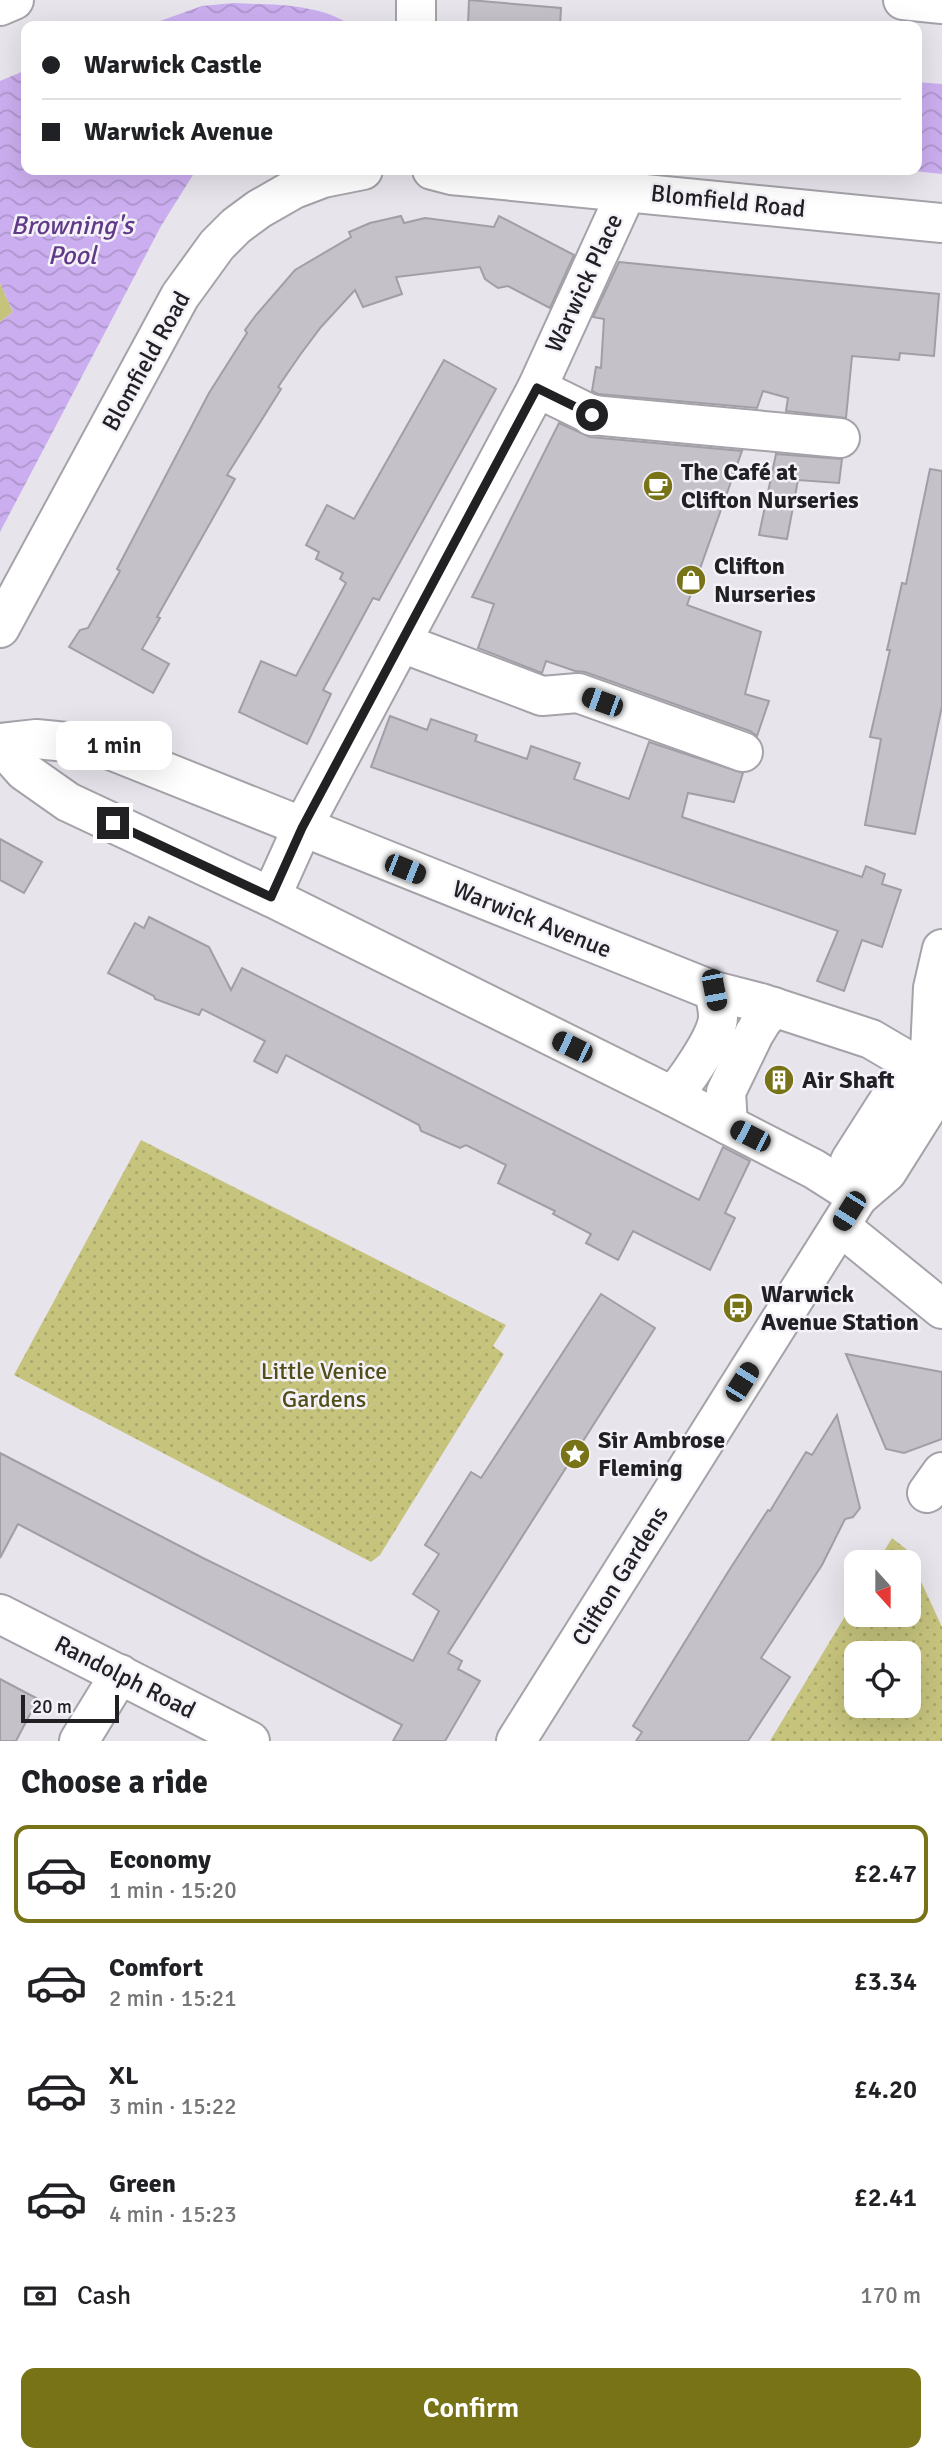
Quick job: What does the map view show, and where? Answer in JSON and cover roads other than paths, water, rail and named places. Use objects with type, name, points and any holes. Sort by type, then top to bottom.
[{"type":"street","points":[[0,6],[14,0]]},
{"type":"street","points":[[903,0],[942,4]]},
{"type":"street","name":"Blomfield Road","points":[[0,628],[180,296],[217,244],[259,209],[294,189],[338,175]]},
{"type":"street","name":"Blomfield Road","points":[[461,175],[942,223]]},
{"type":"street","name":"Warwick Place","points":[[271,897],[302,828],[537,388],[626,191]]},
{"type":"street","points":[[537,388],[592,415],[840,438]]},
{"type":"street","points":[[402,643],[542,696],[578,693],[743,752]]},
{"type":"street","name":"Warwick Avenue","points":[[0,744],[36,739],[98,745],[714,990],[774,1007],[938,1063]]},
{"type":"street","name":"Warwick Avenue","points":[[0,744],[24,771],[68,802],[271,897],[814,1169],[849,1211],[942,1309]]},
{"type":"street","name":"Clifton Gardens","points":[[516,1741],[849,1211],[887,1172],[926,1110],[938,1063],[933,988],[942,949]]},
{"type":"street","points":[[672,1097],[687,1082],[717,1026],[714,990]]},
{"type":"street","points":[[728,1125],[726,1092],[754,1034],[774,1007]]},
{"type":"street","name":"Randolph Road","points":[[0,1614],[250,1741]]},
{"type":"street","points":[[79,1741],[120,1674]]},
{"type":"water","points":[[233,3],[280,5],[310,9],[344,21],[160,21],[202,6]]},
{"type":"water","name":"Browning's Pool","points":[[21,72],[21,175],[193,175],[161,226],[0,532],[0,322],[13,312],[0,283],[0,81]]},
{"type":"water","points":[[922,82],[942,84],[942,174],[922,172]]},
{"type":"place","name":"The Café at Clifton Nurseries","points":[[658,486]]},
{"type":"place","name":"Clifton Nurseries","points":[[691,580]]},
{"type":"place","name":"Air Shaft","points":[[779,1080]]},
{"type":"place","name":"Warwick Avenue Station","points":[[738,1308]]},
{"type":"place","name":"Sir Ambrose Fleming","points":[[575,1454]]},
{"type":"park label","name":"Little Venice Gardens","points":[[324,1385]]}]
